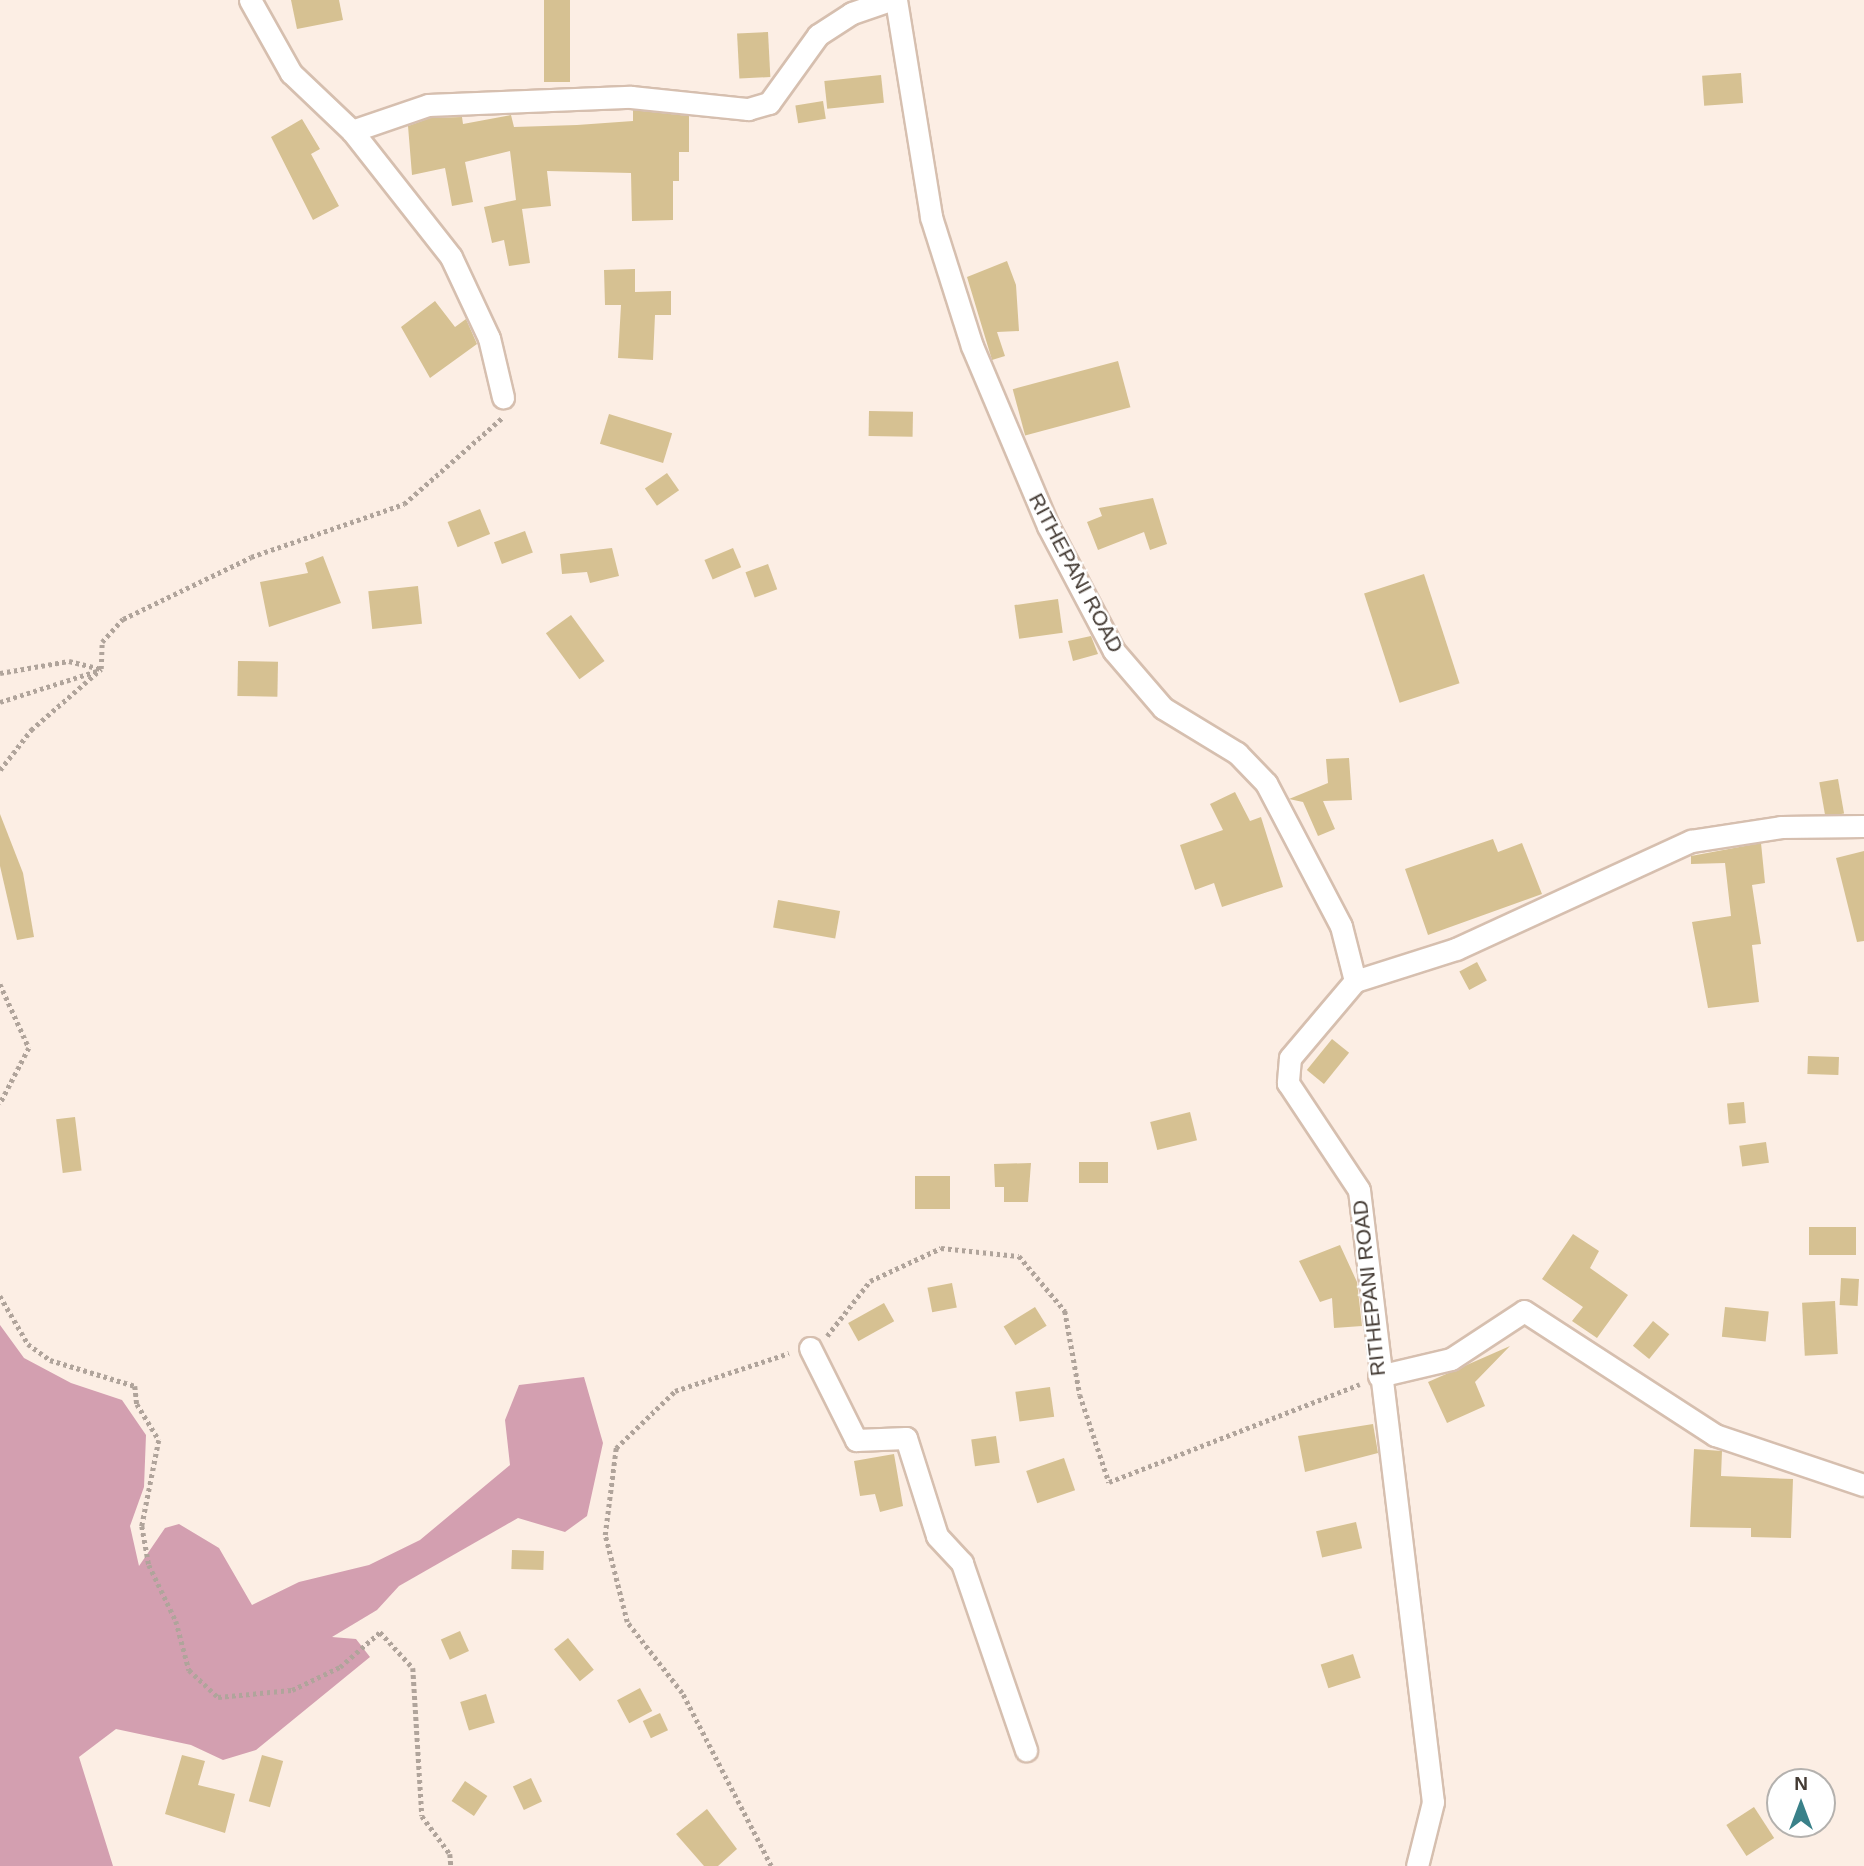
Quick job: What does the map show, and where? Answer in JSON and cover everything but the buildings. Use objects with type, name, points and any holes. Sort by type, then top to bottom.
[{"type":"street","points":[[250,0],[291,73],[352,131],[451,257],[489,338],[503,397]]},
{"type":"street","points":[[352,131],[428,105],[631,97],[748,109],[769,103],[818,35],[852,13],[890,0]]},
{"type":"street","name":"RITHEPANI ROAD","points":[[896,0],[931,217],[972,346],[1048,526],[1114,651],[1163,708],[1237,753],[1266,783],[1341,926],[1355,981],[1290,1058],[1288,1083],[1359,1190],[1379,1376],[1433,1802],[1418,1866]]},
{"type":"street","points":[[1355,981],[1457,949],[1691,841],[1781,827],[1864,826]]},
{"type":"street","points":[[1379,1376],[1451,1359],[1524,1311],[1714,1435],[1864,1485]]},
{"type":"street","points":[[810,1349],[856,1440],[906,1438],[937,1536],[962,1563],[1026,1750]]},
{"type":"path","points":[[0,770],[22,738],[101,669],[102,642],[123,619],[251,557],[404,504],[502,423],[503,397]]},
{"type":"path","points":[[0,673],[69,661],[101,669]]},
{"type":"path","points":[[0,702],[101,669]]},
{"type":"path","points":[[0,984],[29,1048],[0,1104]]},
{"type":"path","points":[[0,1296],[28,1344],[50,1360],[135,1386],[137,1404],[159,1440],[142,1526],[149,1566],[176,1621],[189,1670],[218,1697],[292,1690],[340,1667],[380,1632],[413,1668],[422,1816],[450,1854],[451,1866]]},
{"type":"shaded area","points":[[0,1325],[24,1358],[71,1383],[122,1400],[146,1435],[144,1487],[130,1526],[139,1566],[165,1528],[179,1524],[219,1548],[252,1605],[299,1582],[369,1565],[420,1540],[510,1465],[505,1420],[519,1385],[584,1377],[603,1443],[587,1516],[565,1532],[518,1518],[399,1586],[377,1610],[332,1637],[356,1639],[370,1657],[256,1750],[223,1760],[191,1745],[116,1729],[79,1757],[113,1866],[0,1866]]}]
